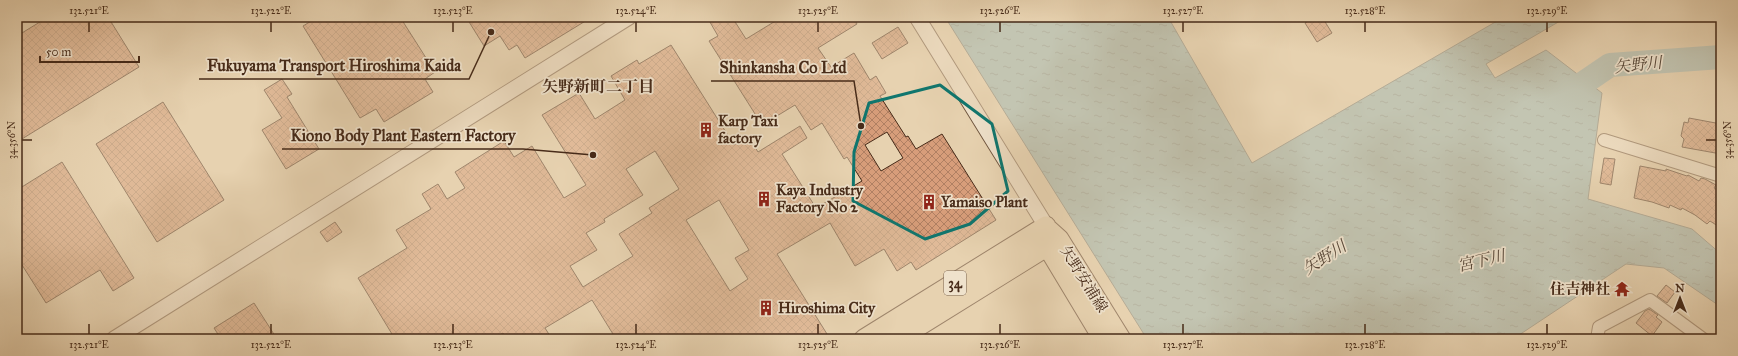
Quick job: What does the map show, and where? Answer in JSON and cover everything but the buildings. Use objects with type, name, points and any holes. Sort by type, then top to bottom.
[{"type":"main road","name":"34","points":[[864,339],[1050,237]]},
{"type":"main road","name":"矢野安浦線","points":[[898,339],[1050,237]]},
{"type":"main road","name":"矢野安浦線","points":[[1050,237],[1103,339]]},
{"type":"main road","name":"矢野安浦線","points":[[1050,237],[1121,339]]},
{"type":"street","points":[[114,339],[629,17]]},
{"type":"street","points":[[917,17],[1050,237]]},
{"type":"street","points":[[1604,140],[1721,176]]},
{"type":"street","points":[[1597,339],[1599,327],[1650,300],[1703,339]]},
{"type":"highlighted area","points":[[940,85],[992,124],[1008,191],[970,224],[925,239],[853,201],[854,152],[869,103]]},
{"type":"water","name":"宮下川","points":[[945,17],[1168,17],[1252,163],[1504,17],[1567,17],[1486,64],[1495,78],[1546,50],[1602,93],[1588,199],[1692,229],[1721,254],[1721,307],[1664,268],[1626,264],[1513,339],[1147,339]]},
{"type":"waterway","name":"矢野川","points":[[1560,99],[1610,65],[1721,57]]},
{"type":"place","name":"Fukuyama Transport Hiroshima Kaida","points":[[491,32]]},
{"type":"place","name":"Shinkansha Co Ltd","points":[[861,126]]},
{"type":"place","name":"Karp Taxi factory","points":[[706,130]]},
{"type":"place","name":"Kiono Body Plant Eastern Factory","points":[[593,155]]},
{"type":"place","name":"Kaya Industry Factory No 2","points":[[764,199]]},
{"type":"place","name":"Yamaiso Plant","points":[[929,202]]},
{"type":"place","name":"住吉神社","points":[[1622,289]]},
{"type":"place","name":"Hiroshima City","points":[[766,308]]},
{"type":"district","name":"矢野新町二丁目","points":[[598,86]]}]
